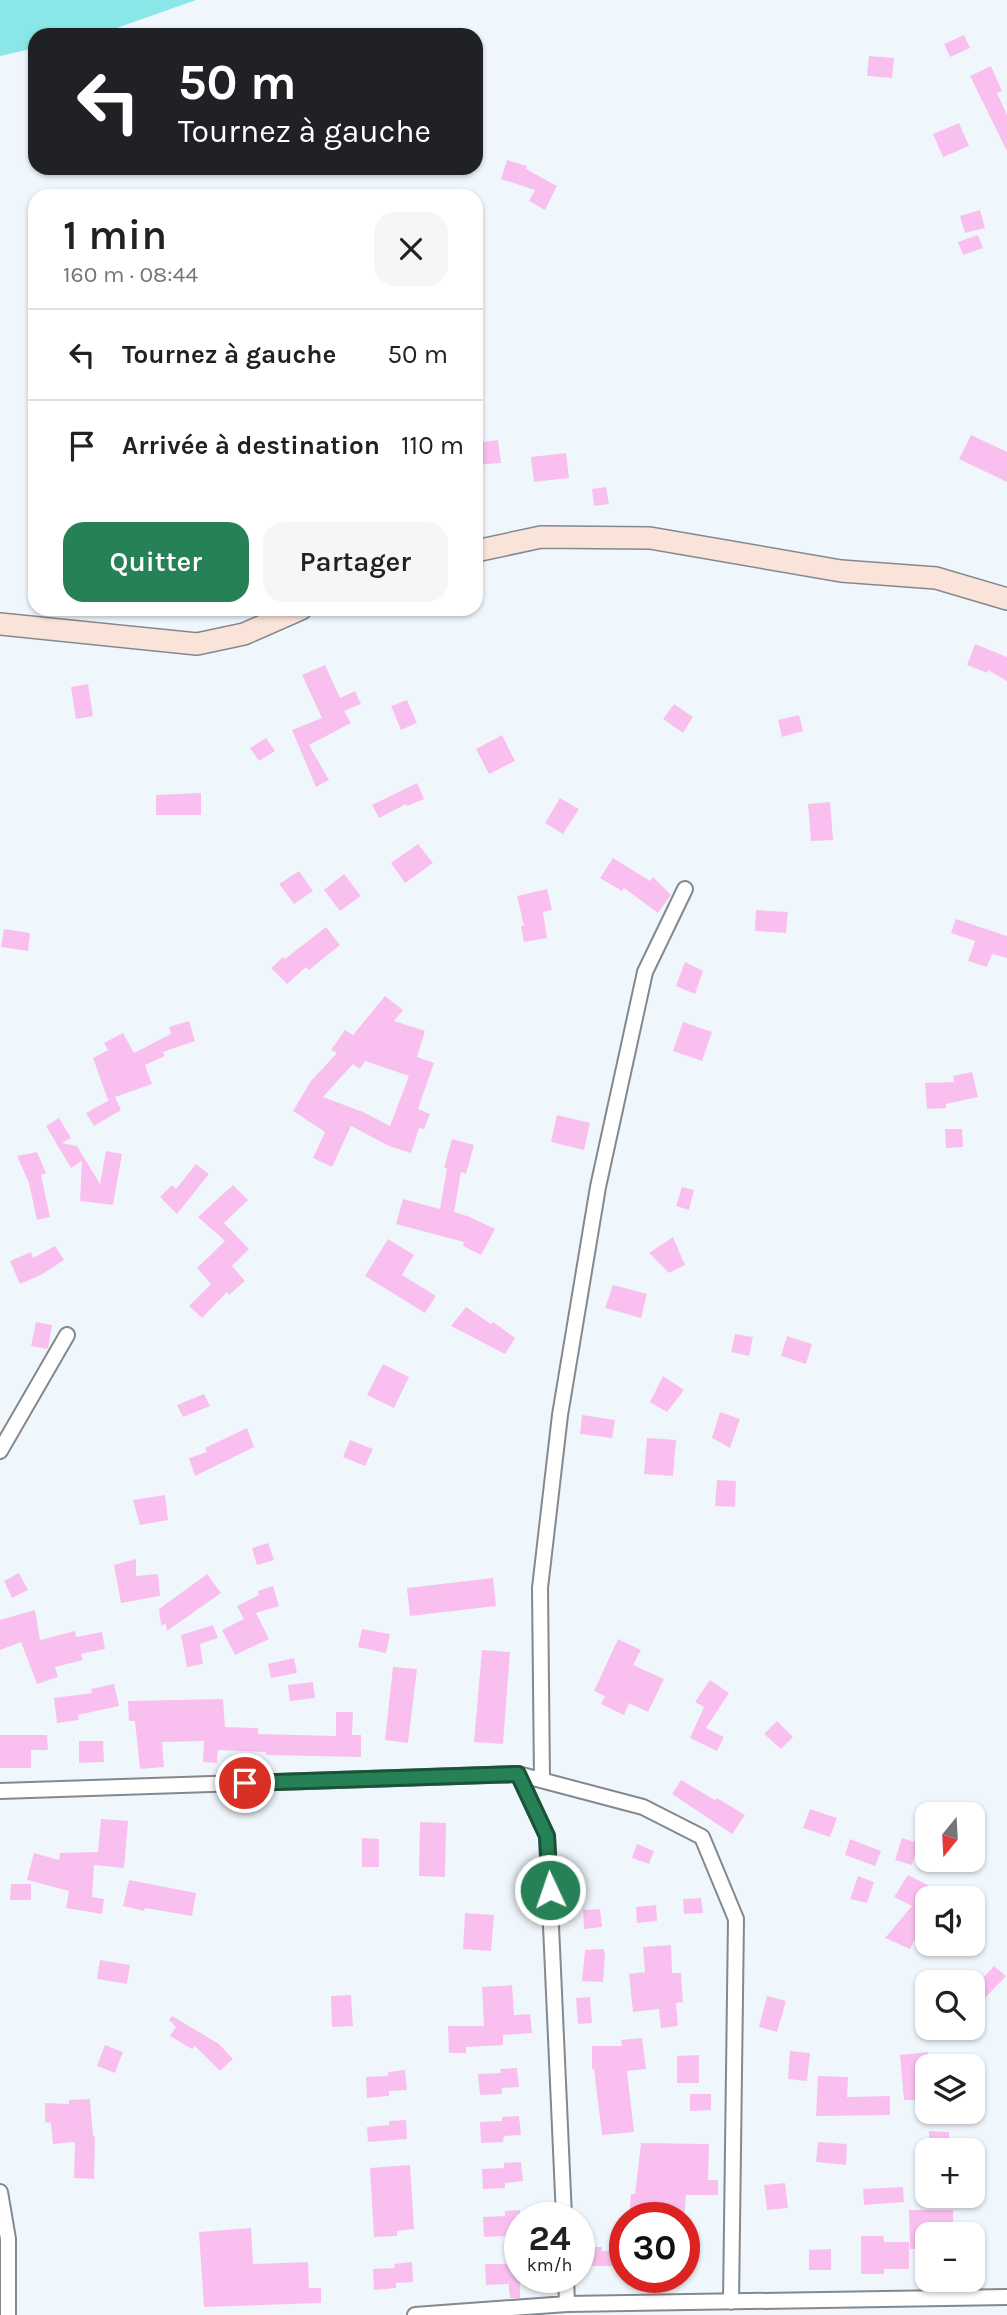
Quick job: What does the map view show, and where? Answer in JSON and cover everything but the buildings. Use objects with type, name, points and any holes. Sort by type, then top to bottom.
[{"type":"street","points":[[483,549],[541,537],[650,537],[841,571],[936,578],[1007,599]]},
{"type":"street","points":[[0,624],[197,644],[244,634],[285,616]]},
{"type":"street","points":[[542,1779],[540,1587],[562,1401],[598,1187],[645,972],[685,890]]},
{"type":"street","points":[[0,1451],[67,1335]]},
{"type":"street","points":[[518,1774],[547,1836],[563,2202]]},
{"type":"street","points":[[0,1791],[518,1774],[643,1807],[702,1837],[736,1919],[731,2302]]},
{"type":"street","points":[[0,2192],[8,2239],[8,2315]]},
{"type":"street","points":[[567,2293],[567,2304]]},
{"type":"street","points":[[415,2315],[567,2304],[1007,2297]]},
{"type":"water","points":[[0,0],[196,0],[117,28],[28,28],[28,50],[0,56]]},
{"type":"route","points":[[245,1783],[518,1774],[547,1836],[550,1890]]}]
